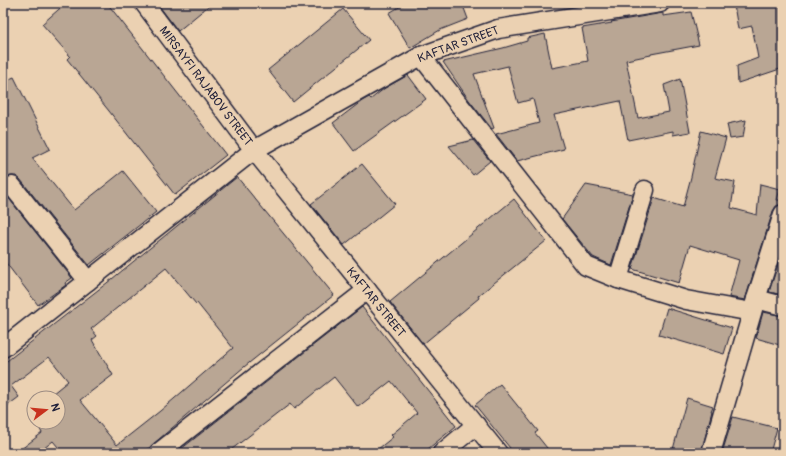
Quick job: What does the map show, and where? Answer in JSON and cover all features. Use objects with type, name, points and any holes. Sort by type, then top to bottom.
[{"type":"street","name":"MIRSAYFI RAJABOV STREET","points":[[144,3],[254,150]]},
{"type":"street","name":"KAFTAR STREET","points":[[3,348],[254,150],[421,56],[498,29],[660,3]]},
{"type":"street","points":[[421,56],[586,266],[618,279],[686,300],[783,306]]},
{"type":"street","name":"KAFTAR STREET","points":[[254,150],[498,453]]},
{"type":"street","points":[[12,186],[88,281]]},
{"type":"street","points":[[618,279],[644,190]]},
{"type":"street","points":[[711,453],[754,305],[783,214]]},
{"type":"street","points":[[158,453],[367,290]]},
{"type":"street","points":[[442,453],[476,425]]},
{"type":"building","points":[[66,3],[107,3],[226,155],[175,195],[67,59],[70,56],[42,24]]},
{"type":"building","points":[[157,3],[212,3],[178,31]]},
{"type":"building","points":[[406,3],[462,3],[468,19],[440,30],[410,48],[389,13]]},
{"type":"building","points":[[746,3],[783,3],[783,68],[738,83],[737,66],[758,58],[752,26],[738,29],[734,5]]},
{"type":"building","points":[[343,9],[369,40],[293,102],[268,70]]},
{"type":"building","points":[[691,12],[699,45],[626,60],[638,118],[669,112],[664,85],[680,79],[690,132],[673,135],[673,131],[628,140],[620,101],[554,115],[564,149],[517,161],[496,134],[539,123],[533,99],[518,103],[508,66],[474,74],[494,128],[492,129],[469,100],[443,62],[503,48],[527,41],[527,38],[545,34],[552,68],[588,61],[582,28],[663,13],[663,16]]},
{"type":"building","points":[[408,75],[426,99],[354,151],[333,123],[362,101],[369,97],[371,99],[385,88]]},
{"type":"building","points":[[14,77],[50,149],[32,158],[74,210],[123,171],[156,212],[89,265],[20,179],[16,176],[11,176],[3,181],[3,82]]},
{"type":"building","points":[[746,120],[743,137],[730,139],[727,124]]},
{"type":"building","points":[[701,131],[726,138],[715,178],[735,182],[731,208],[757,215],[760,184],[780,189],[777,200],[783,200],[783,204],[776,206],[773,211],[745,300],[729,297],[739,260],[690,245],[679,283],[632,269],[654,198],[683,207]]},
{"type":"building","points":[[473,140],[490,161],[473,175],[449,146]]},
{"type":"building","points":[[362,164],[395,204],[344,245],[311,204]]},
{"type":"building","points":[[237,177],[334,295],[244,367],[152,445],[148,449],[148,453],[63,453],[53,441],[38,453],[16,453],[42,433],[40,430],[66,430],[66,390],[57,390],[68,381],[49,357],[11,386],[19,397],[3,409],[3,364],[112,279]],"holes":[[[166,268],[196,304],[197,303],[233,348],[160,411],[117,445],[80,400],[113,375],[92,340],[97,336],[91,329]]]},
{"type":"building","points":[[586,185],[633,194],[611,265],[593,257],[562,219]]},
{"type":"building","points":[[3,191],[72,278],[65,283],[66,285],[38,305],[3,259]]},
{"type":"building","points":[[514,199],[546,241],[478,296],[479,298],[423,344],[390,302]]},
{"type":"building","points":[[783,249],[783,295],[769,292]]},
{"type":"building","points":[[362,307],[456,426],[423,453],[373,453],[393,437],[391,435],[417,413],[391,381],[358,407],[334,377],[294,409],[290,404],[227,453],[176,453]]},
{"type":"building","points":[[667,308],[732,328],[724,354],[659,335]]},
{"type":"building","points":[[763,312],[783,316],[783,346],[756,338]]},
{"type":"building","points":[[500,384],[538,431],[535,433],[551,453],[514,453],[475,405]]},
{"type":"building","points":[[687,398],[713,406],[701,453],[672,453]]},
{"type":"building","points":[[733,417],[777,428],[770,453],[722,453]]}]
